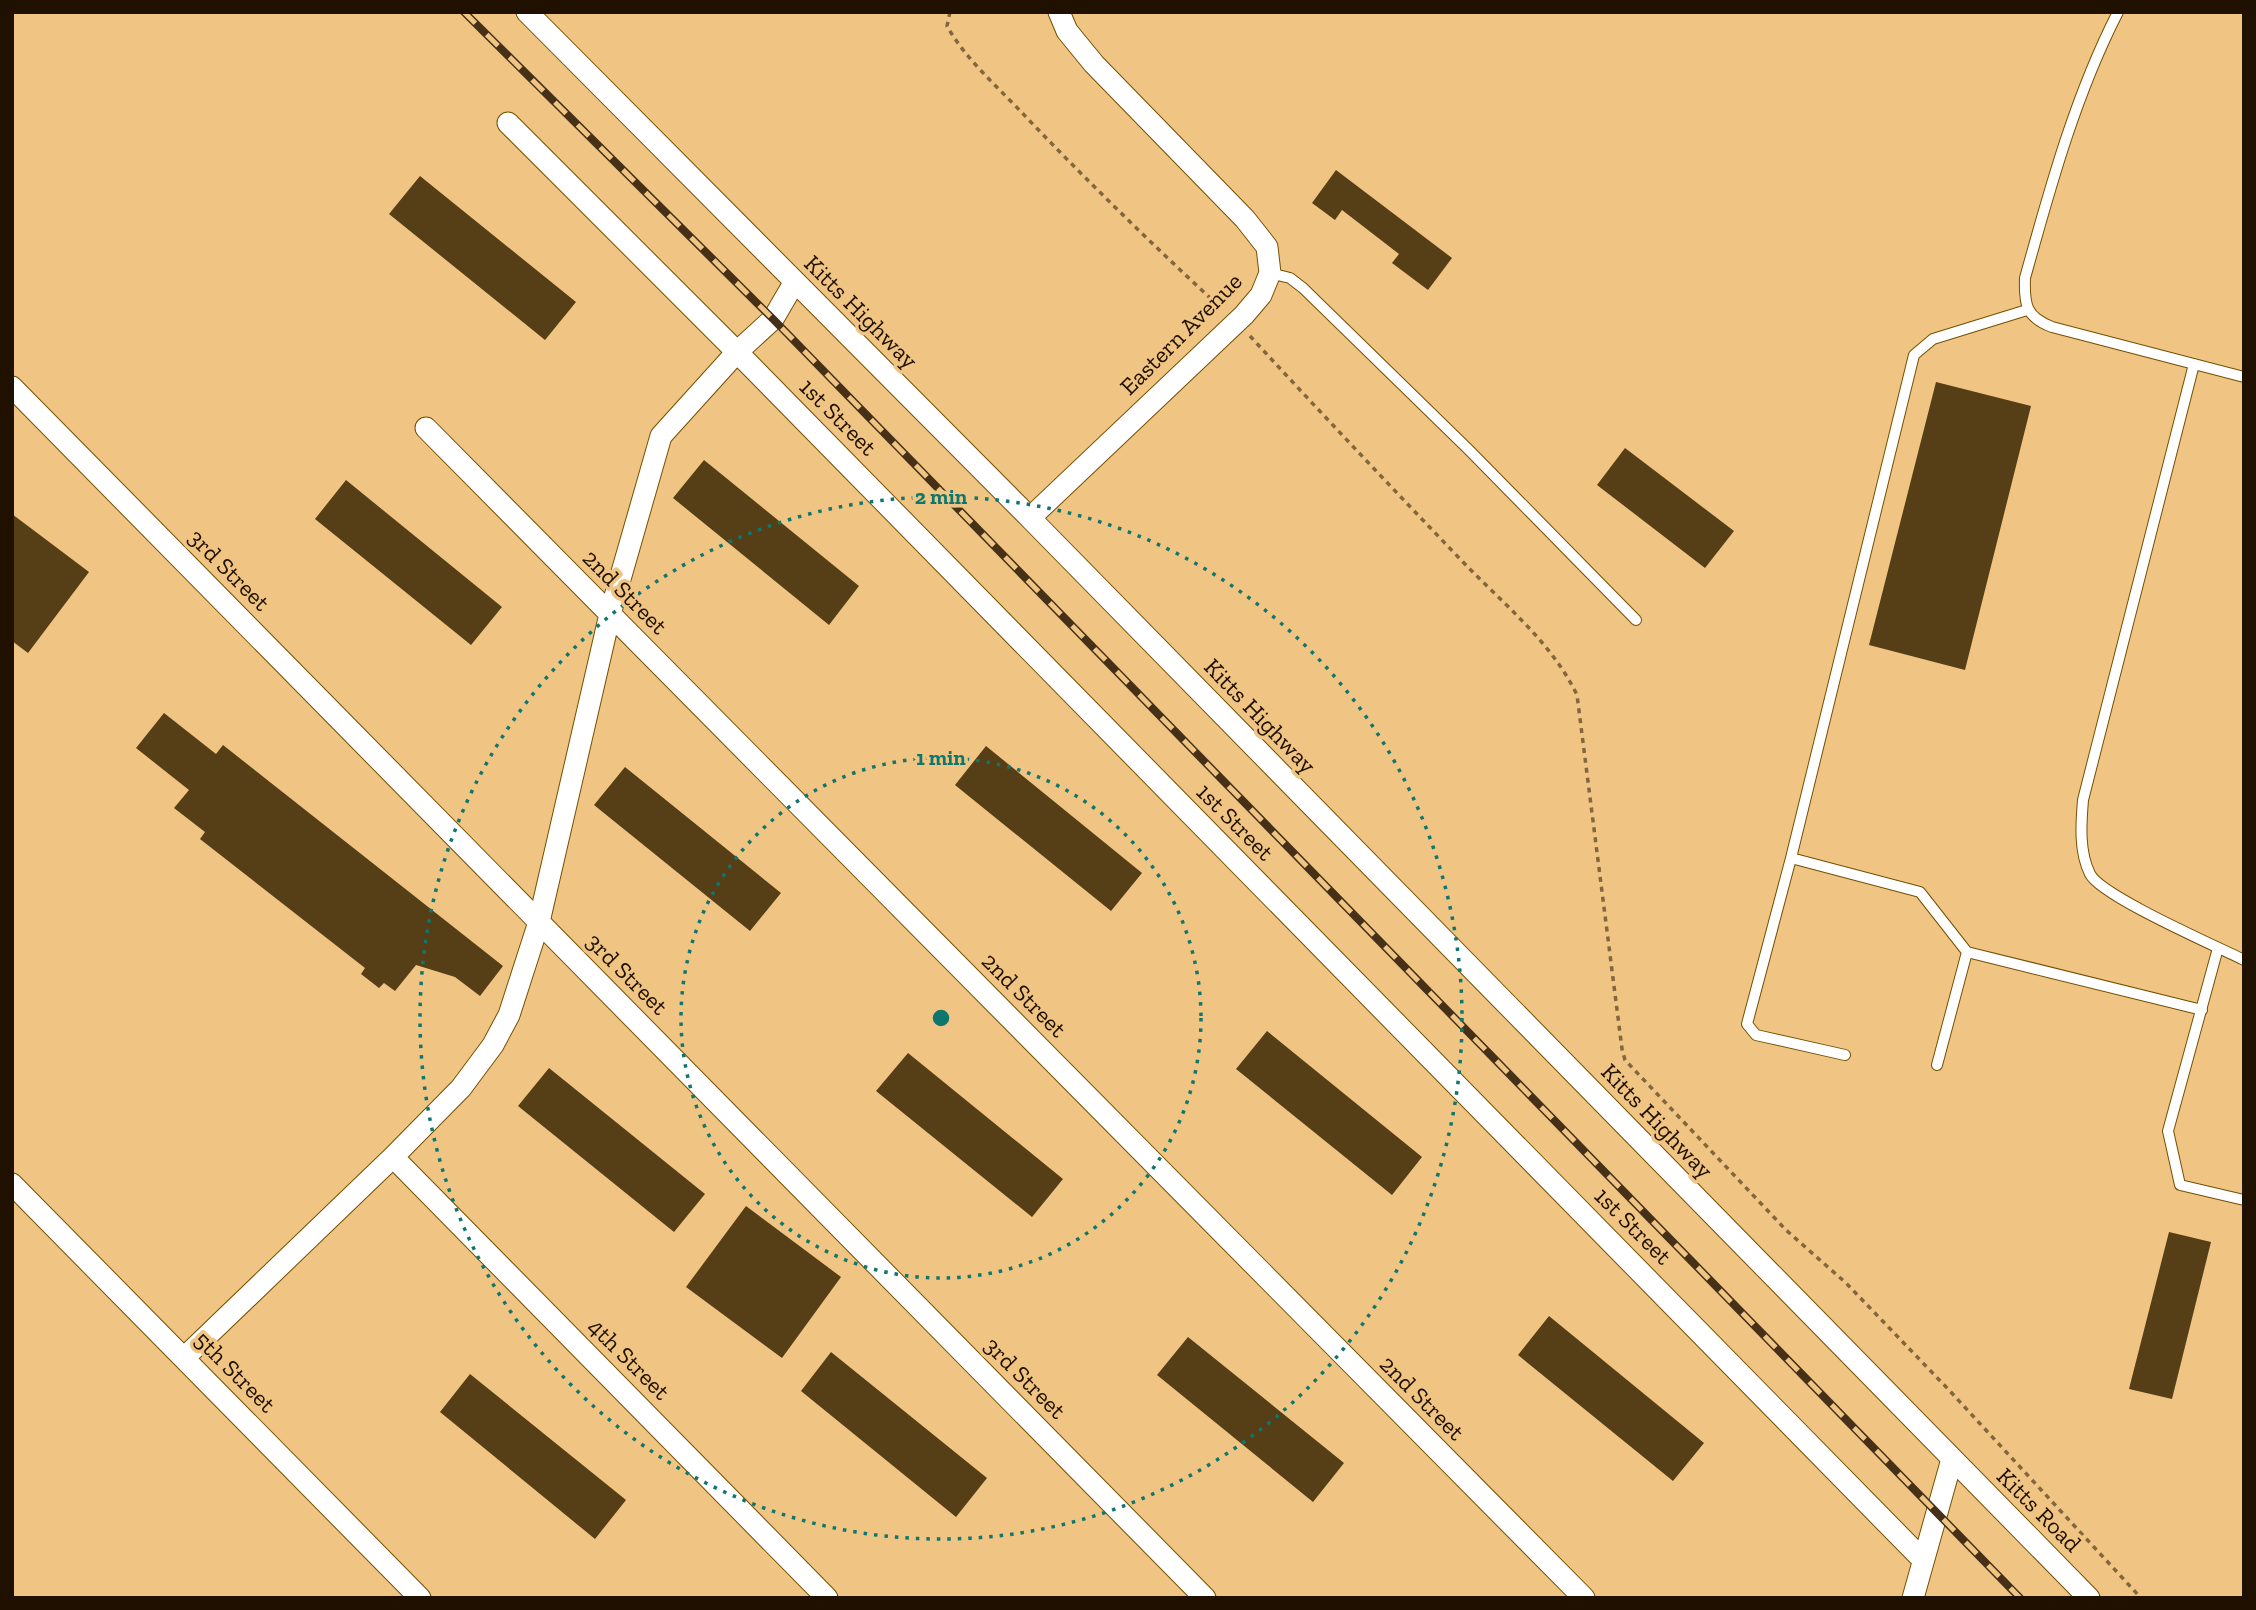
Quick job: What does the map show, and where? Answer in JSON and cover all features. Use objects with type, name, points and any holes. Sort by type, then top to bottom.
[{"type":"street","name":"Kitts Highway","points":[[527,12],[1030,518],[1952,1460]]},
{"type":"street","name":"Eastern Avenue","points":[[1030,518],[1236,322],[1261,295],[1270,273],[1267,247],[1253,229],[1094,64],[1067,31],[1059,12]]},
{"type":"street","name":"1st Street","points":[[508,123],[737,352],[1923,1560]]},
{"type":"street","points":[[184,1358],[393,1157],[461,1088],[493,1045],[509,1015],[539,922],[610,614],[661,436],[737,352],[773,319],[794,283]]},
{"type":"street","name":"3rd Street","points":[[12,387],[1205,1598]]},
{"type":"street","name":"2nd Street","points":[[426,428],[1584,1598]]},
{"type":"street","name":"4th Street","points":[[393,1157],[827,1598]]},
{"type":"street","name":"5th Street","points":[[12,1184],[420,1598]]},
{"type":"street","points":[[1913,1598],[1952,1460]]},
{"type":"street","name":"Kitts Road","points":[[1952,1460],[2089,1598]]},
{"type":"lane","points":[[2118,12],[2086,85],[2055,170],[2025,278],[2027,310],[2038,322],[2052,327],[2244,377]]},
{"type":"lane","points":[[1270,273],[1290,278],[1303,288],[1470,451],[1636,620]]},
{"type":"lane","points":[[1845,1055],[1756,1035],[1747,1024],[1791,858],[1914,355],[1933,339],[2027,310]]},
{"type":"lane","points":[[2193,365],[2083,800],[2081,828],[2084,856],[2091,877],[2111,894],[2244,960]]},
{"type":"lane","points":[[1791,858],[1920,892],[1967,952],[2202,1010]]},
{"type":"lane","points":[[2218,947],[2168,1131],[2180,1185],[2244,1199]]},
{"type":"lane","points":[[1937,1065],[1967,952]]},
{"type":"path","points":[[950,12],[947,26],[954,38],[990,79],[1129,222],[1236,322],[1558,661],[1577,695],[1625,1060],[1786,1230],[1846,1283],[2141,1598]]},
{"type":"building","points":[[1336,170],[1452,258],[1428,290],[1392,263],[1399,254],[1342,210],[1335,220],[1312,203]]},
{"type":"building","points":[[420,176],[576,302],[545,340],[389,214]]},
{"type":"building","points":[[1936,382],[2031,406],[1965,670],[1869,645]]},
{"type":"building","points":[[1625,448],[1734,531],[1705,568],[1597,485]]},
{"type":"building","points":[[704,460],[859,586],[829,625],[673,498]]},
{"type":"building","points":[[346,480],[502,607],[471,645],[315,519]]},
{"type":"building","points":[[12,514],[89,572],[28,653],[12,641]]},
{"type":"building","points":[[164,713],[216,754],[223,745],[503,966],[480,996],[455,977],[416,965],[395,991],[384,983],[379,988],[361,974],[365,968],[200,839],[205,832],[174,808],[189,790],[136,748]]},
{"type":"building","points":[[986,746],[1142,873],[1111,911],[955,785]]},
{"type":"building","points":[[625,767],[781,893],[750,931],[594,805]]},
{"type":"building","points":[[1267,1031],[1422,1157],[1392,1195],[1236,1069]]},
{"type":"building","points":[[908,1053],[1063,1179],[1032,1217],[876,1091]]},
{"type":"building","points":[[549,1068],[705,1194],[674,1232],[518,1106]]},
{"type":"building","points":[[746,1206],[841,1277],[782,1358],[686,1287]]},
{"type":"building","points":[[2169,1232],[2211,1242],[2172,1399],[2129,1389]]},
{"type":"building","points":[[1549,1316],[1704,1443],[1673,1481],[1518,1355]]},
{"type":"building","points":[[1188,1337],[1344,1463],[1313,1502],[1157,1375]]},
{"type":"building","points":[[831,1352],[987,1478],[956,1517],[801,1391]]},
{"type":"building","points":[[470,1374],[626,1500],[595,1539],[440,1412]]},
{"type":"railway","points":[[464,12],[773,319],[2020,1598]]}]
